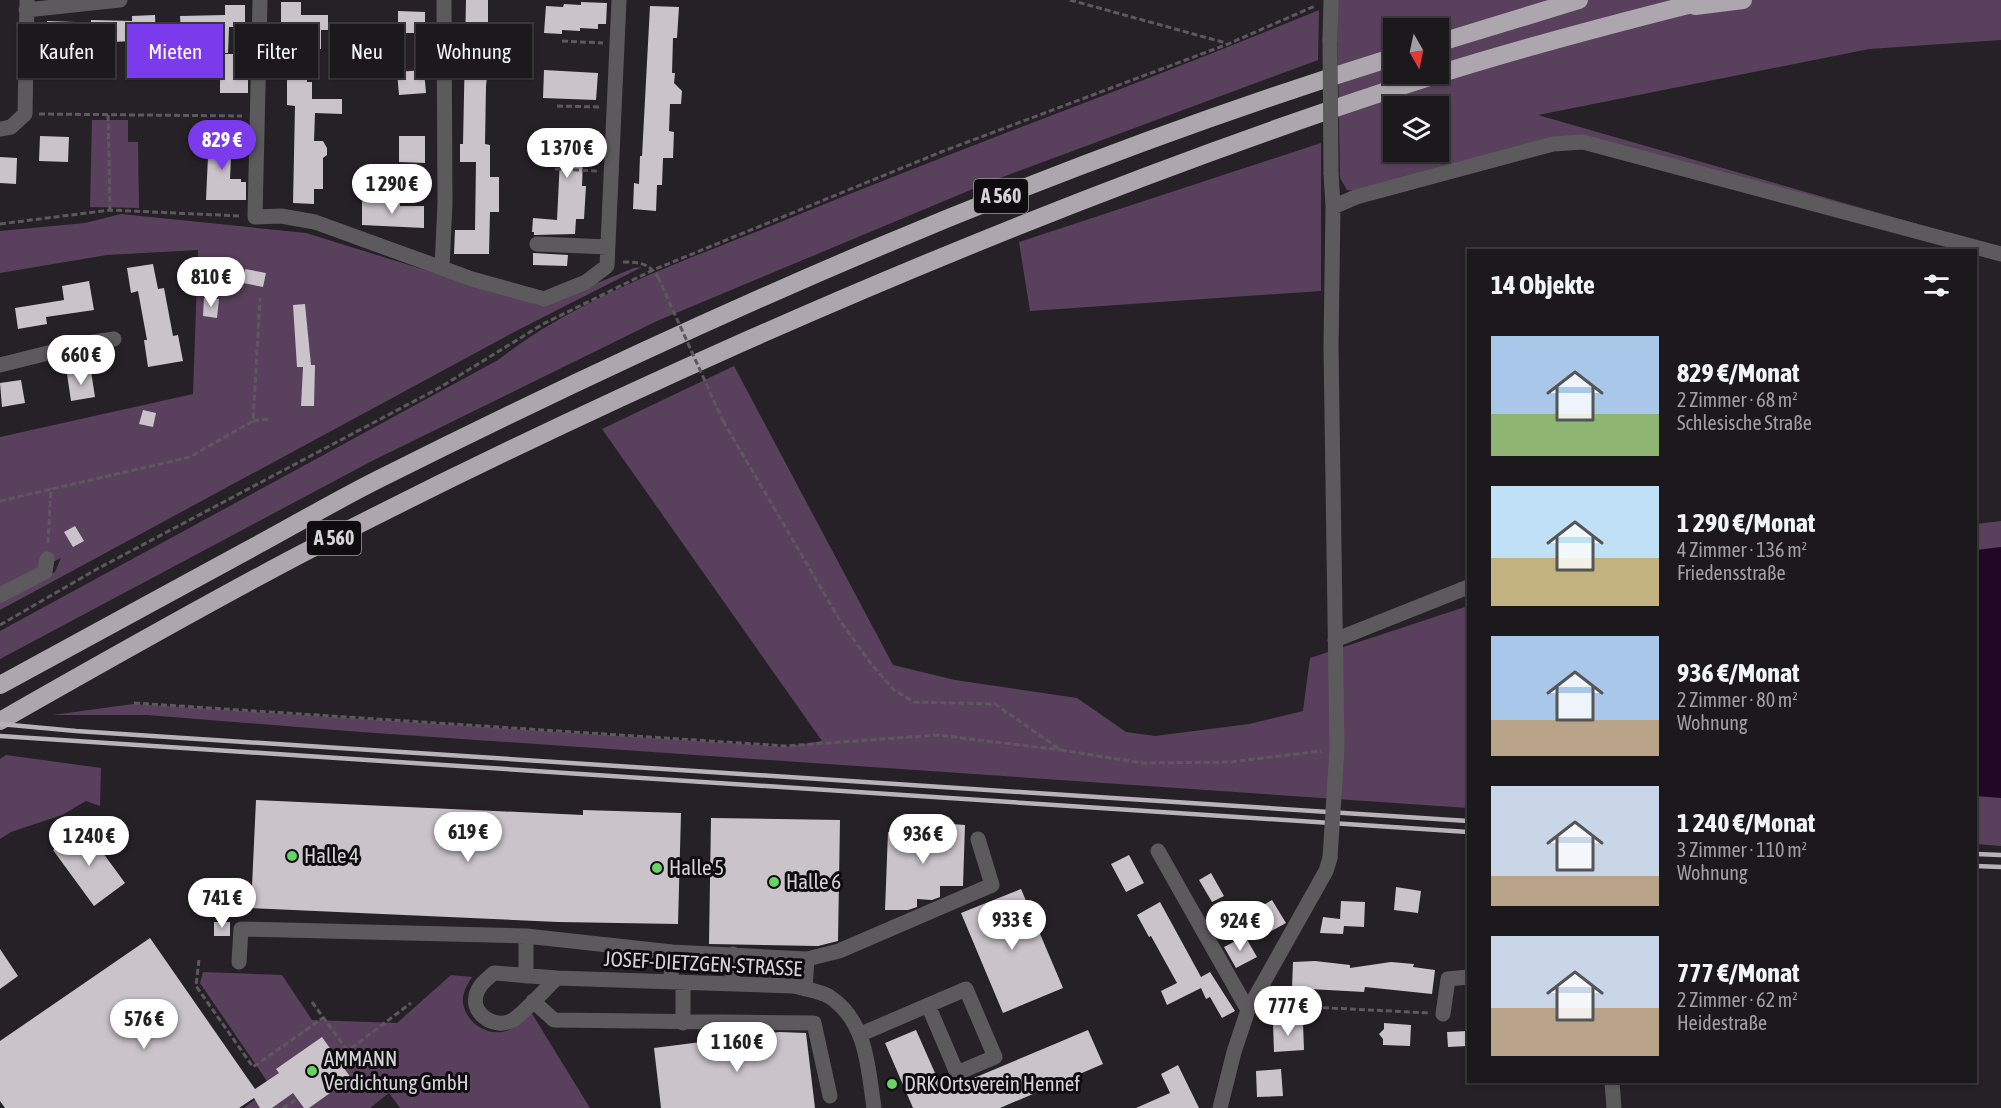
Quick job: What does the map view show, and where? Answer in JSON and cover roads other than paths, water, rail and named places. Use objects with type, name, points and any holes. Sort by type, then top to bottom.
[{"type":"highway","points":[[1449,40],[1579,0]]},
{"type":"highway","name":"A 560","points":[[0,721],[150,636],[314,548],[534,438],[850,294],[1009,228],[1211,152],[1413,82],[1552,41],[1708,0]]},
{"type":"highway","points":[[1676,8],[1743,0]]},
{"type":"highway","name":"A 560","points":[[0,685],[376,480],[662,343],[848,260],[992,200],[1267,97],[1383,60]]},
{"type":"street","points":[[0,129],[11,127],[25,114],[27,5],[120,0]]},
{"type":"street","points":[[260,0],[255,217],[281,216],[315,222],[442,268],[544,299],[586,282],[607,266],[619,0]]},
{"type":"street","points":[[442,268],[444,0]]},
{"type":"street","points":[[1220,1108],[1234,1052],[1248,1010],[1326,872],[1330,858],[1337,750],[1331,347],[1333,207],[1330,40],[1324,2]]},
{"type":"street","points":[[1333,207],[1356,197],[1553,144],[1583,142],[2001,254]]},
{"type":"street","points":[[537,244],[608,247]]},
{"type":"street","points":[[0,365],[88,342],[114,339]]},
{"type":"street","points":[[0,595],[45,572],[47,559]]},
{"type":"street","points":[[1335,640],[1467,587]]},
{"type":"street","points":[[239,962],[241,929],[526,936],[672,952],[807,958],[839,951],[992,885],[978,839]]},
{"type":"street","points":[[1158,851],[1248,1010]]},
{"type":"street","points":[[526,936],[526,976]]},
{"type":"street","points":[[672,952],[683,1023]]},
{"type":"street","points":[[732,984],[733,954]]},
{"type":"street","points":[[805,989],[807,958]]},
{"type":"street","name":"JOSEF-DIETZGEN-STRASSE","points":[[558,978],[512,1020],[491,1023],[482,1017],[477,1008],[477,992],[484,981],[494,973],[558,978],[794,986],[829,996],[848,1014],[861,1034],[874,1108]]},
{"type":"street","points":[[1443,1014],[1448,979],[1467,977]]},
{"type":"street","points":[[861,1034],[966,988],[995,1057],[957,1073],[928,1005]]},
{"type":"street","points":[[533,1000],[554,1020],[814,1023],[830,1096]]},
{"type":"street","points":[[1612,1083],[1614,1108]]},
{"type":"railway","points":[[0,724],[76,731],[1467,821]]},
{"type":"railway","points":[[0,736],[1467,832]]},
{"type":"railway","points":[[1977,854],[2001,855]]},
{"type":"railway","points":[[1977,866],[2001,867]]},
{"type":"place","name":"Halle 4","points":[[292,856]]},
{"type":"place","name":"Halle 5","points":[[657,868]]},
{"type":"place","name":"Halle 6","points":[[774,882]]},
{"type":"place","name":"AMMANN Verdichtung GmbH","points":[[312,1071]]},
{"type":"place","name":"DRK Ortsverein Hennef","points":[[892,1084]]}]
